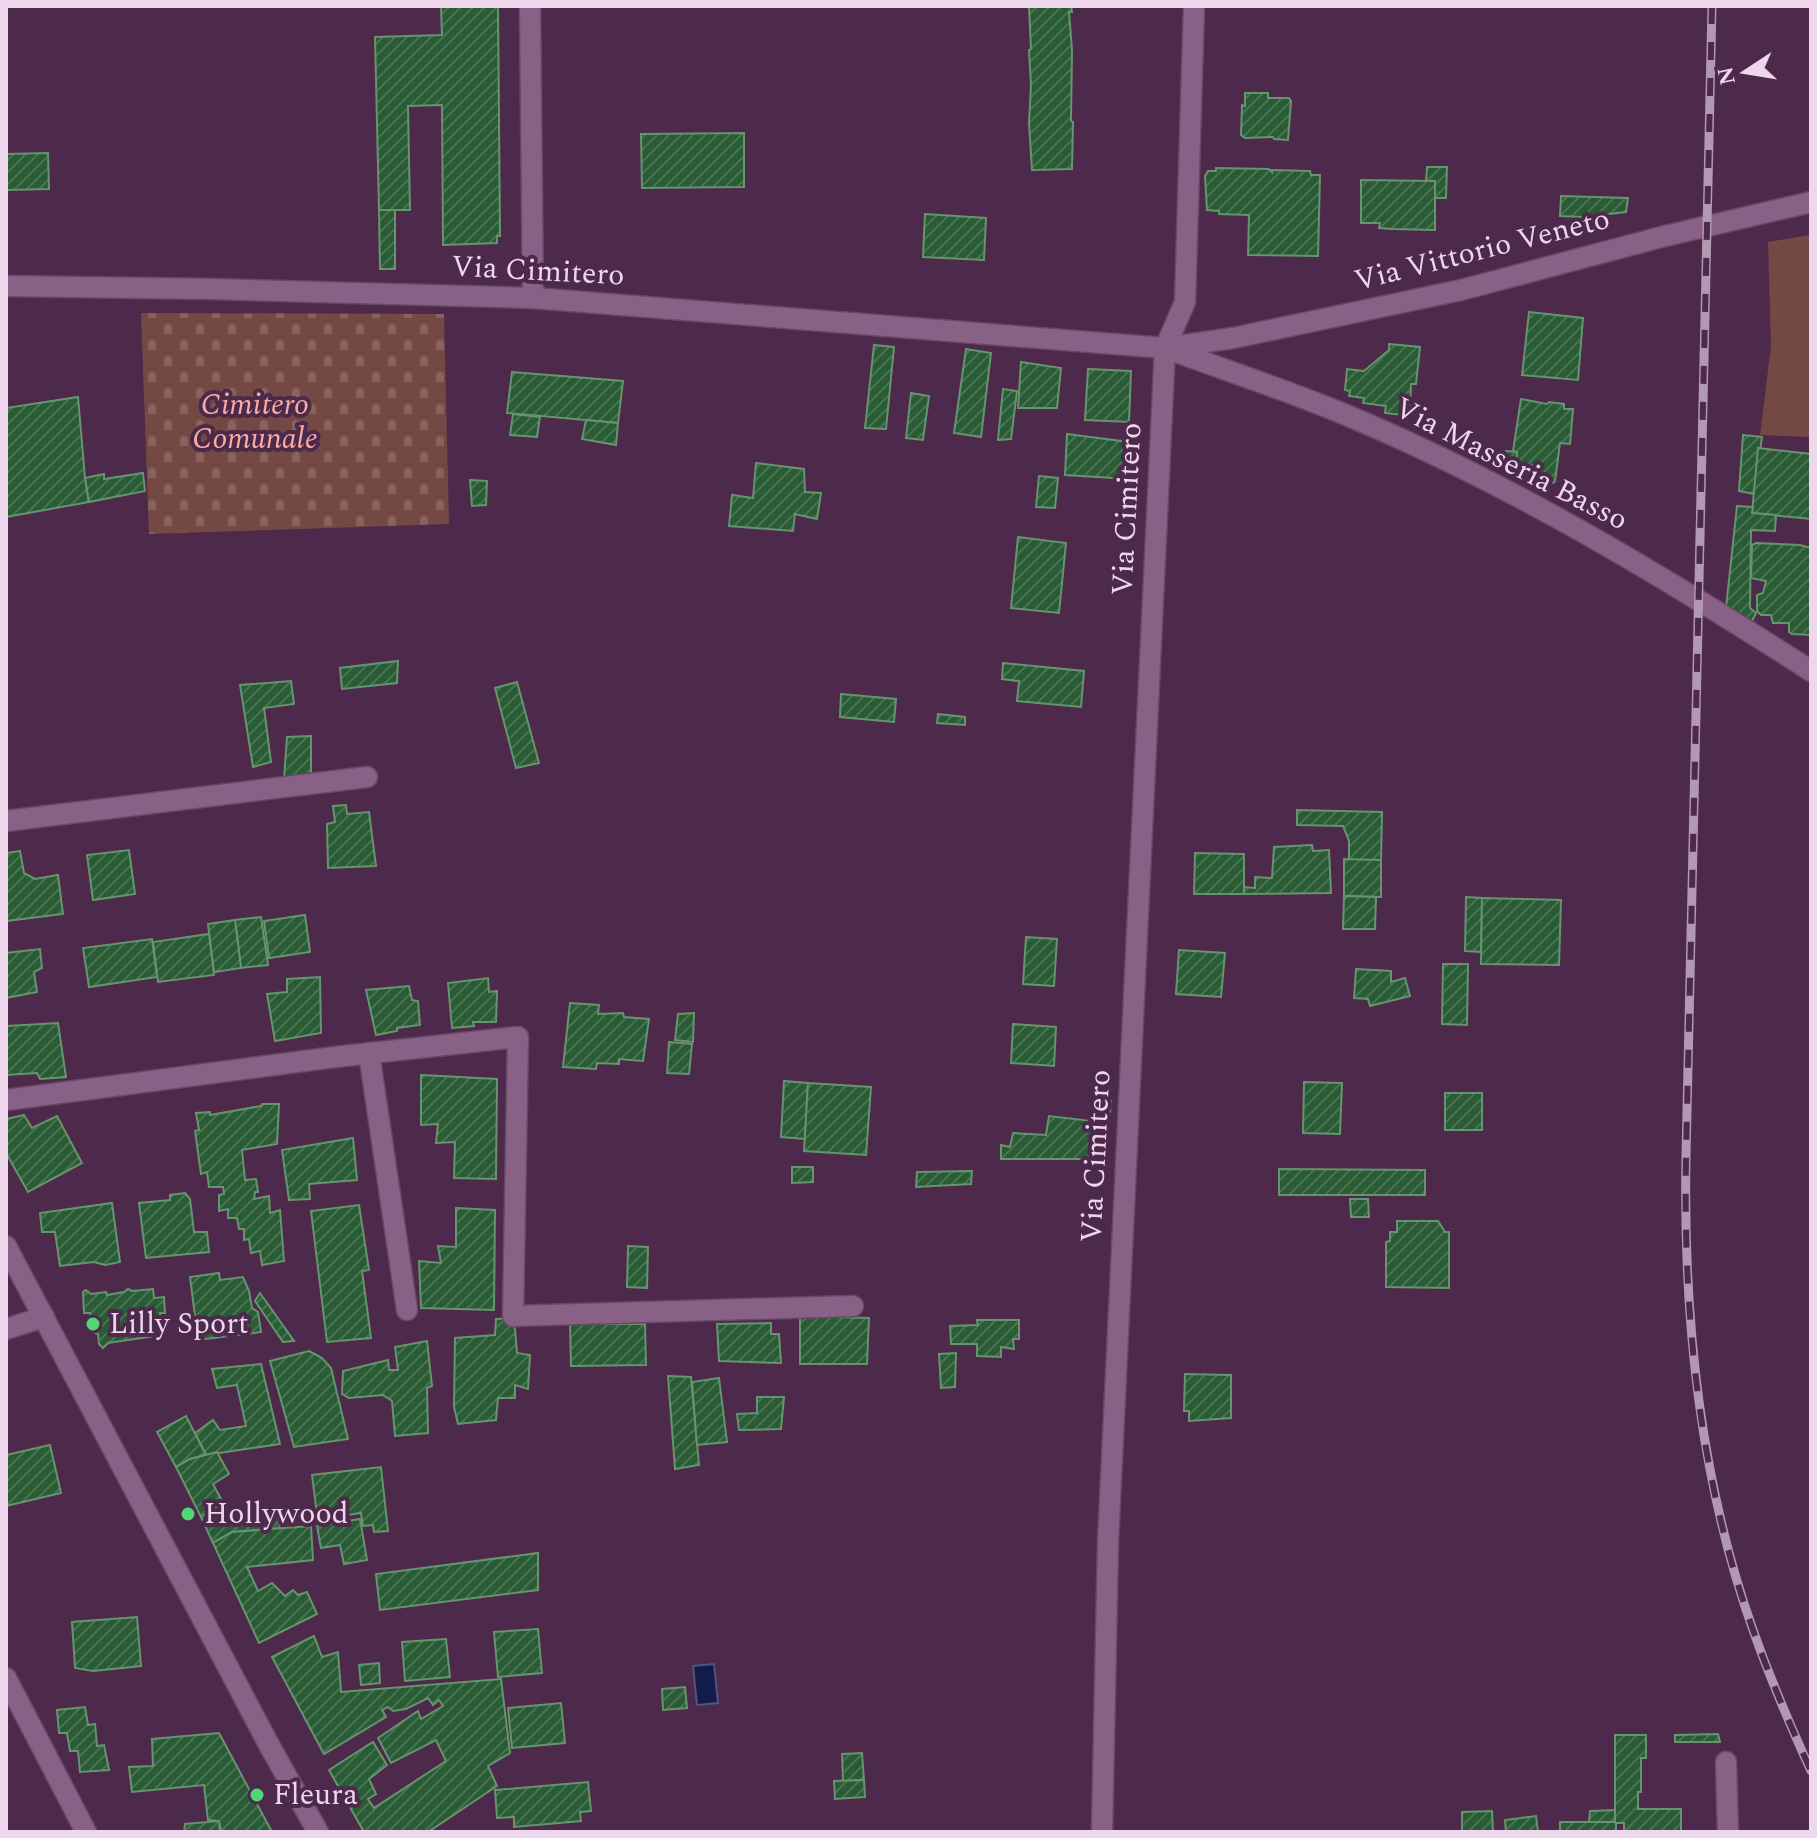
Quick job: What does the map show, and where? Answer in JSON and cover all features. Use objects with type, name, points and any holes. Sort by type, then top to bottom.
[{"type":"street","points":[[530,6],[533,298]]},
{"type":"street","points":[[1165,348],[1185,302],[1194,6]]},
{"type":"street","name":"Via Vittorio Veneto","points":[[1165,348],[1233,338],[1461,290],[1665,236],[1811,202]]},
{"type":"street","name":"Via Cimitero","points":[[6,286],[533,298],[1165,348],[1108,1527],[1102,1832]]},
{"type":"street","name":"Via Masseria Basso","points":[[1165,348],[1340,412],[1512,493],[1681,587],[1811,671]]},
{"type":"street","points":[[6,821],[367,777]]},
{"type":"street","points":[[6,1100],[518,1037],[513,1316],[853,1306]]},
{"type":"street","points":[[369,1053],[407,1310]]},
{"type":"street","points":[[6,1246],[318,1832]]},
{"type":"street","points":[[6,1329],[44,1317]]},
{"type":"street","points":[[6,1678],[86,1832]]},
{"type":"street","points":[[1726,1762],[1728,1832]]},
{"type":"green space","points":[[1811,235],[1811,437],[1760,435],[1771,346],[1768,242]]},
{"type":"green space","name":"Cimitero Comunale","points":[[141,313],[444,314],[449,524],[149,534]]},
{"type":"water","points":[[714,1664],[718,1703],[697,1705],[693,1666]]},
{"type":"building","points":[[441,6],[498,6],[500,236],[497,236],[497,243],[443,245],[442,105],[408,106],[410,210],[379,210],[375,37],[442,35]]},
{"type":"building","points":[[1029,6],[1071,6],[1072,169],[1032,170]]},
{"type":"building","points":[[1245,93],[1268,93],[1268,98],[1289,98],[1288,140],[1245,138],[1241,135]]},
{"type":"building","points":[[744,133],[744,187],[642,188],[641,134]]},
{"type":"building","points":[[48,153],[49,189],[6,190],[6,154]]},
{"type":"building","points":[[1427,167],[1447,167],[1446,198],[1435,198],[1435,181],[1426,181]]},
{"type":"building","points":[[1216,168],[1310,171],[1311,175],[1320,175],[1318,256],[1248,255],[1249,215],[1219,214],[1219,211],[1207,210],[1205,176],[1208,171],[1216,171]]},
{"type":"building","points":[[1361,180],[1435,181],[1435,230],[1379,228],[1380,223],[1361,223]]},
{"type":"building","points":[[1561,196],[1628,198],[1626,212],[1584,217],[1560,216]]},
{"type":"building","points":[[379,210],[395,210],[395,269],[380,269]]},
{"type":"building","points":[[925,214],[986,218],[984,260],[923,257]]},
{"type":"building","points":[[1529,312],[1583,318],[1578,380],[1522,375]]},
{"type":"building","points":[[1389,344],[1420,347],[1416,384],[1411,384],[1410,416],[1385,413],[1386,406],[1363,403],[1364,398],[1349,396],[1350,391],[1345,390],[1347,369],[1364,371],[1389,350]]},
{"type":"building","points":[[874,345],[894,347],[886,429],[865,428]]},
{"type":"building","points":[[966,349],[991,353],[981,437],[954,433]]},
{"type":"building","points":[[1021,362],[1061,368],[1057,408],[1018,408]]},
{"type":"building","points":[[1088,369],[1131,371],[1129,422],[1085,420]]},
{"type":"building","points":[[512,372],[623,381],[618,423],[507,413]]},
{"type":"building","points":[[1003,389],[1017,391],[1011,439],[998,440]]},
{"type":"building","points":[[911,393],[929,396],[923,440],[906,438]]},
{"type":"building","points":[[78,397],[89,502],[6,517],[6,408]]},
{"type":"building","points":[[1521,399],[1564,404],[1564,409],[1573,409],[1570,444],[1560,443],[1553,483],[1534,481],[1531,479],[1533,465],[1516,464],[1517,452],[1513,451]]},
{"type":"building","points":[[513,414],[540,417],[537,437],[510,435]]},
{"type":"building","points":[[586,420],[618,423],[616,445],[582,439]]},
{"type":"building","points":[[1067,434],[1129,442],[1129,479],[1065,475]]},
{"type":"building","points":[[1743,435],[1762,437],[1754,494],[1739,491]]},
{"type":"building","points":[[1758,448],[1811,454],[1811,519],[1752,513]]},
{"type":"building","points":[[1506,451],[1517,452],[1516,473],[1505,472]]},
{"type":"building","points":[[756,463],[804,469],[805,492],[821,493],[817,519],[795,514],[793,531],[729,526],[732,495],[753,498]]},
{"type":"building","points":[[143,473],[145,491],[89,502],[85,478],[104,474],[104,479]]},
{"type":"building","points":[[1039,476],[1058,478],[1055,508],[1036,507]]},
{"type":"building","points":[[470,480],[487,481],[486,505],[472,506]]},
{"type":"building","points":[[1737,506],[1753,507],[1752,513],[1776,515],[1775,531],[1751,530],[1750,608],[1756,613],[1751,623],[1726,608]]},
{"type":"building","points":[[1018,537],[1066,543],[1059,613],[1011,608]]},
{"type":"building","points":[[1752,545],[1811,548],[1811,635],[1792,634],[1789,623],[1773,623],[1771,615],[1761,615],[1757,611],[1757,595],[1763,593],[1766,581],[1751,578]]},
{"type":"building","points":[[398,661],[397,683],[342,689],[340,668]]},
{"type":"building","points":[[1003,663],[1084,671],[1081,707],[1017,701],[1019,681],[1002,679]]},
{"type":"building","points":[[291,681],[294,704],[264,708],[271,762],[253,767],[240,685]]},
{"type":"building","points":[[517,682],[539,763],[516,768],[495,688]]},
{"type":"building","points":[[841,694],[896,699],[894,722],[840,717]]},
{"type":"building","points":[[938,714],[965,717],[965,725],[937,723]]},
{"type":"building","points":[[311,736],[311,778],[284,779],[287,737]]},
{"type":"building","points":[[346,805],[347,814],[369,812],[376,866],[328,868],[327,824],[335,822],[333,806]]},
{"type":"building","points":[[1297,810],[1382,812],[1381,860],[1349,860],[1349,841],[1343,826],[1297,825]]},
{"type":"building","points":[[1312,845],[1313,851],[1329,850],[1331,893],[1244,894],[1244,887],[1255,888],[1255,877],[1272,878],[1274,847]]},
{"type":"building","points":[[129,850],[135,894],[93,900],[87,855]]},
{"type":"building","points":[[20,851],[24,873],[35,879],[58,875],[63,914],[6,921],[6,853]]},
{"type":"building","points":[[1195,853],[1244,854],[1244,894],[1194,894]]},
{"type":"building","points":[[1344,859],[1381,860],[1381,897],[1344,896]]},
{"type":"building","points":[[1344,896],[1376,897],[1375,929],[1343,929]]},
{"type":"building","points":[[1466,897],[1482,898],[1481,952],[1465,951]]},
{"type":"building","points":[[1482,898],[1561,900],[1559,965],[1481,964]]},
{"type":"building","points":[[305,915],[310,952],[269,958],[264,921]]},
{"type":"building","points":[[261,917],[268,965],[241,968],[235,920]]},
{"type":"building","points":[[235,920],[241,968],[214,972],[208,924]]},
{"type":"building","points":[[209,934],[214,975],[158,982],[153,942]]},
{"type":"building","points":[[1026,937],[1057,939],[1054,986],[1023,984]]},
{"type":"building","points":[[152,939],[157,977],[89,987],[83,948]]},
{"type":"building","points":[[40,949],[42,968],[34,972],[37,992],[6,998],[6,953]]},
{"type":"building","points":[[1179,950],[1225,953],[1221,997],[1176,994]]},
{"type":"building","points":[[1443,964],[1468,964],[1467,1025],[1442,1024]]},
{"type":"building","points":[[1356,969],[1391,971],[1391,982],[1405,978],[1410,996],[1370,1006],[1368,999],[1354,998]]},
{"type":"building","points":[[320,977],[321,1033],[275,1041],[267,994],[287,992],[287,979]]},
{"type":"building","points":[[488,978],[489,992],[497,991],[496,1022],[473,1022],[474,1026],[452,1028],[448,983]]},
{"type":"building","points":[[409,986],[412,1000],[418,1001],[420,1025],[376,1035],[366,990]]},
{"type":"building","points":[[570,1003],[599,1005],[598,1014],[623,1013],[624,1017],[649,1019],[643,1061],[619,1059],[619,1064],[597,1063],[596,1069],[563,1067]]},
{"type":"building","points":[[694,1013],[693,1042],[675,1040],[678,1014]]},
{"type":"building","points":[[6,1021],[7,1026],[58,1023],[66,1077],[40,1079],[37,1073],[6,1075]]},
{"type":"building","points":[[1013,1024],[1056,1027],[1054,1066],[1011,1063]]},
{"type":"building","points":[[669,1042],[692,1044],[689,1074],[667,1073]]},
{"type":"building","points":[[421,1075],[497,1079],[496,1179],[454,1178],[455,1142],[436,1143],[438,1124],[421,1125]]},
{"type":"building","points":[[784,1081],[808,1083],[805,1139],[781,1137]]},
{"type":"building","points":[[1304,1082],[1342,1083],[1340,1134],[1303,1133]]},
{"type":"building","points":[[808,1083],[871,1087],[866,1155],[804,1151]]},
{"type":"building","points":[[1445,1093],[1482,1093],[1482,1130],[1445,1130]]},
{"type":"building","points":[[1100,1100],[1111,1101],[1107,1150],[1096,1148],[1094,1159],[1001,1159],[1001,1145],[1010,1147],[1013,1133],[1046,1135],[1049,1116],[1100,1122]]},
{"type":"building","points":[[262,1104],[279,1104],[277,1144],[242,1150],[245,1180],[256,1179],[258,1192],[255,1192],[254,1199],[269,1196],[270,1213],[280,1210],[284,1261],[262,1265],[260,1251],[251,1253],[249,1239],[244,1240],[244,1229],[239,1229],[237,1218],[228,1218],[228,1209],[219,1211],[219,1195],[224,1194],[223,1187],[209,1187],[207,1172],[201,1174],[195,1131],[199,1130],[196,1113],[210,1112],[210,1115]]},
{"type":"building","points":[[24,1115],[32,1128],[57,1116],[82,1163],[28,1192],[6,1153],[6,1119]]},
{"type":"building","points":[[353,1138],[357,1180],[309,1184],[310,1199],[289,1200],[282,1150]]},
{"type":"building","points":[[792,1167],[813,1167],[813,1182],[792,1183]]},
{"type":"building","points":[[1279,1169],[1425,1170],[1425,1195],[1279,1195]]},
{"type":"building","points":[[972,1171],[971,1184],[916,1187],[917,1172]]},
{"type":"building","points":[[185,1193],[190,1199],[194,1232],[207,1232],[209,1252],[146,1258],[139,1203],[170,1200],[170,1195]]},
{"type":"building","points":[[1350,1199],[1368,1199],[1369,1217],[1351,1217]]},
{"type":"building","points":[[112,1203],[120,1262],[60,1266],[55,1232],[42,1232],[40,1213]]},
{"type":"building","points":[[359,1205],[369,1270],[362,1271],[371,1338],[327,1342],[311,1211]]},
{"type":"building","points":[[456,1208],[495,1210],[494,1310],[421,1308],[419,1261],[441,1263],[438,1246],[456,1247]]},
{"type":"building","points":[[1397,1221],[1438,1221],[1445,1232],[1449,1232],[1449,1288],[1386,1287],[1386,1242],[1390,1241],[1390,1232],[1397,1232]]},
{"type":"building","points":[[628,1246],[648,1247],[647,1288],[627,1287]]},
{"type":"building","points":[[219,1273],[220,1280],[243,1277],[252,1308],[258,1312],[261,1332],[198,1340],[190,1277]]},
{"type":"building","points":[[128,1289],[153,1289],[154,1298],[164,1297],[165,1313],[160,1313],[162,1335],[108,1343],[103,1348],[99,1344],[98,1334],[93,1332],[90,1313],[84,1313],[83,1292],[106,1292],[107,1295]]},
{"type":"building","points":[[260,1293],[294,1341],[283,1342],[255,1301]]},
{"type":"building","points":[[800,1316],[869,1318],[867,1364],[800,1364]]},
{"type":"building","points":[[514,1318],[517,1353],[530,1355],[528,1389],[515,1385],[515,1398],[498,1398],[496,1420],[458,1424],[454,1407],[455,1338],[495,1335],[496,1319]]},
{"type":"building","points":[[977,1320],[1019,1320],[1019,1339],[1013,1339],[1014,1349],[1001,1347],[1001,1357],[977,1356],[977,1344],[951,1344],[950,1326],[978,1325]]},
{"type":"building","points":[[771,1323],[771,1334],[779,1334],[781,1363],[719,1361],[717,1324]]},
{"type":"building","points":[[570,1324],[645,1324],[646,1365],[571,1366]]},
{"type":"building","points":[[427,1341],[432,1386],[427,1388],[428,1433],[395,1436],[392,1401],[383,1395],[349,1398],[342,1394],[343,1371],[388,1360],[389,1370],[398,1370],[395,1347]]},
{"type":"building","points":[[309,1351],[322,1358],[331,1368],[348,1439],[294,1447],[270,1361]]},
{"type":"building","points":[[956,1353],[955,1387],[941,1388],[939,1354]]},
{"type":"building","points":[[261,1364],[280,1444],[206,1455],[195,1433],[213,1420],[220,1430],[246,1426],[237,1385],[217,1388],[212,1369]]},
{"type":"building","points":[[1185,1374],[1231,1375],[1231,1418],[1189,1421],[1189,1411],[1184,1411]]},
{"type":"building","points":[[668,1376],[691,1377],[699,1465],[675,1469]]},
{"type":"building","points":[[719,1378],[727,1442],[697,1445],[692,1382]]},
{"type":"building","points":[[757,1397],[784,1397],[781,1429],[739,1430],[737,1414],[757,1413]]},
{"type":"building","points":[[186,1416],[206,1455],[176,1467],[157,1432]]},
{"type":"building","points":[[50,1445],[61,1493],[6,1506],[6,1455]]},
{"type":"building","points":[[217,1452],[229,1474],[213,1484],[223,1503],[201,1517],[176,1467],[190,1459]]},
{"type":"building","points":[[381,1467],[388,1531],[374,1532],[373,1525],[363,1526],[361,1513],[347,1515],[348,1519],[331,1520],[330,1514],[317,1515],[312,1475]]},
{"type":"building","points":[[223,1503],[229,1511],[276,1509],[280,1528],[232,1532],[213,1543],[201,1517]]},
{"type":"building","points":[[360,1519],[367,1560],[344,1564],[340,1545],[321,1548],[317,1526]]},
{"type":"building","points":[[311,1526],[313,1560],[247,1567],[258,1591],[272,1583],[285,1596],[293,1590],[298,1595],[307,1592],[317,1614],[259,1643],[213,1543],[232,1532]]},
{"type":"building","points":[[538,1553],[538,1590],[380,1610],[376,1574]]},
{"type":"building","points":[[137,1617],[141,1666],[93,1671],[75,1668],[72,1622]]},
{"type":"building","points":[[538,1629],[542,1673],[498,1677],[494,1632]]},
{"type":"building","points":[[314,1636],[322,1657],[338,1652],[341,1692],[501,1679],[510,1753],[488,1766],[497,1786],[428,1832],[364,1832],[329,1770],[373,1742],[387,1765],[369,1779],[376,1794],[368,1799],[374,1808],[446,1761],[436,1740],[391,1763],[378,1738],[418,1711],[421,1719],[443,1706],[439,1700],[433,1705],[428,1698],[406,1709],[393,1711],[388,1707],[382,1710],[386,1717],[324,1754],[272,1657]]},
{"type":"building","points":[[446,1639],[450,1677],[405,1681],[402,1642]]},
{"type":"building","points":[[379,1663],[380,1683],[361,1685],[359,1665]]},
{"type":"building","points":[[685,1687],[687,1708],[663,1710],[662,1689]]},
{"type":"building","points":[[561,1703],[565,1743],[512,1748],[508,1708]]},
{"type":"building","points":[[85,1707],[88,1725],[95,1724],[97,1746],[104,1745],[109,1770],[80,1772],[78,1751],[70,1751],[67,1733],[59,1733],[57,1710]]},
{"type":"building","points":[[219,1733],[272,1832],[221,1831],[219,1821],[208,1820],[204,1785],[132,1792],[129,1767],[153,1766],[152,1739]]},
{"type":"building","points":[[1718,1734],[1720,1742],[1675,1742],[1675,1735]]},
{"type":"building","points":[[1615,1735],[1646,1735],[1646,1758],[1641,1758],[1638,1809],[1681,1809],[1681,1832],[1624,1832],[1624,1823],[1616,1823],[1616,1832],[1560,1832],[1560,1822],[1615,1822]]},
{"type":"building","points":[[862,1753],[864,1780],[843,1781],[842,1754]]},
{"type":"building","points":[[864,1780],[865,1797],[835,1799],[834,1781]]},
{"type":"building","points":[[588,1782],[591,1811],[580,1812],[581,1821],[514,1827],[514,1817],[497,1818],[495,1790]]},
{"type":"building","points":[[1615,1810],[1615,1822],[1589,1822],[1590,1811]]},
{"type":"building","points":[[1492,1811],[1493,1832],[1462,1832],[1462,1812]]},
{"type":"building","points":[[1536,1816],[1538,1832],[1506,1832],[1505,1820]]},
{"type":"building","points":[[219,1821],[220,1832],[184,1832],[185,1824]]},
{"type":"railway","points":[[1712,6],[1686,1156],[1688,1276],[1698,1396],[1719,1514],[1753,1630],[1811,1771]]},
{"type":"place","name":"Lilly Sport","points":[[93,1324]]},
{"type":"place","name":"Hollywood","points":[[188,1514]]},
{"type":"place","name":"Fleura","points":[[257,1795]]}]
